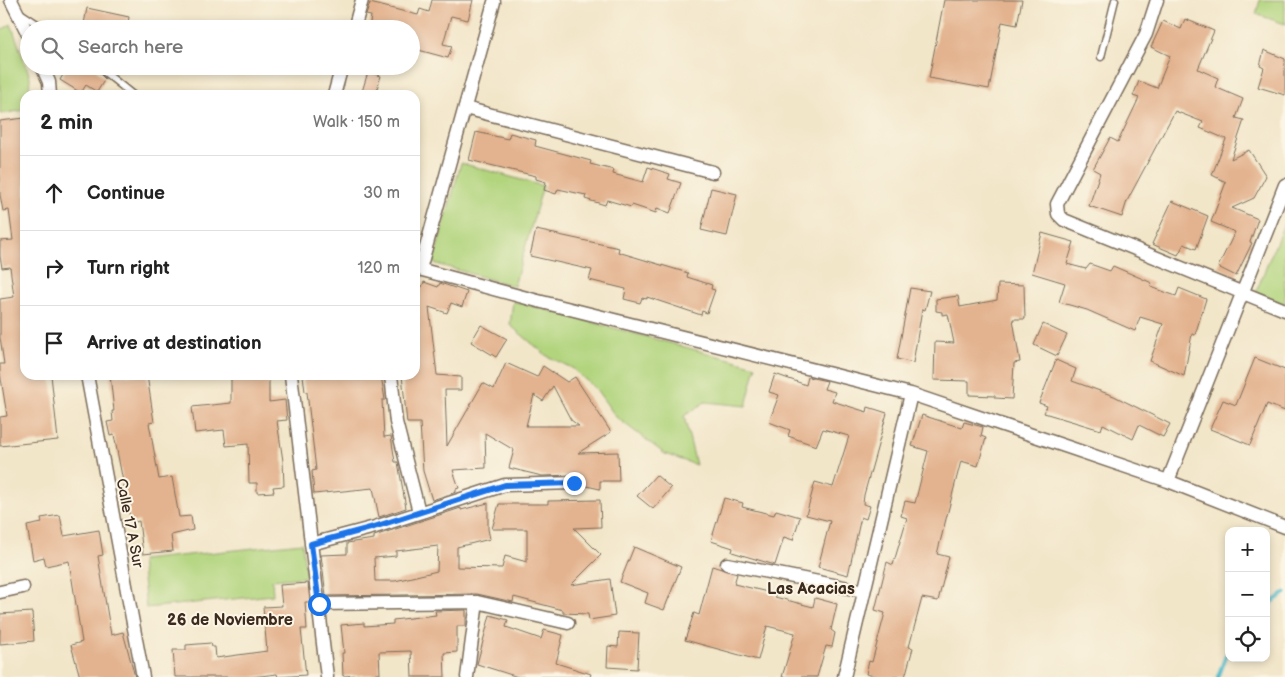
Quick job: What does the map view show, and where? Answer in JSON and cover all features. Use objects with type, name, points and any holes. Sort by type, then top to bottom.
[{"type":"street","points":[[10,0],[22,20]]},
{"type":"street","points":[[356,20],[362,0]]},
{"type":"street","points":[[1157,0],[1146,34],[1058,204],[1058,214],[1064,220],[1285,310]]},
{"type":"street","points":[[420,262],[494,2]]},
{"type":"street","points":[[45,75],[49,90]]},
{"type":"street","points":[[335,90],[340,75]]},
{"type":"street","points":[[465,108],[713,172]]},
{"type":"street","points":[[1168,481],[1285,185]]},
{"type":"street","points":[[420,270],[538,301],[911,394],[1168,481],[1285,527]]},
{"type":"street","name":"Calle 17 A Sur","points":[[88,380],[143,677]]},
{"type":"street","points":[[291,380],[327,677]]},
{"type":"street","points":[[392,380],[396,422],[419,512]]},
{"type":"street","points":[[844,677],[911,394]]},
{"type":"street","points":[[311,544],[374,527],[505,485],[574,483]]},
{"type":"street","points":[[727,564],[864,591]]},
{"type":"street","points":[[0,592],[23,587]]},
{"type":"street","points":[[319,604],[477,602],[568,623]]},
{"type":"street","points":[[467,677],[477,602]]},
{"type":"lane","points":[[1101,57],[1116,0]]},
{"type":"lane","points":[[18,11],[31,20]]},
{"type":"lane","points":[[108,75],[127,90]]},
{"type":"green space","points":[[1260,0],[1285,0],[1285,24],[1256,14]]},
{"type":"green space","points":[[11,24],[20,49],[20,75],[29,75],[30,77],[29,90],[20,90],[20,111],[0,114],[0,31]]},
{"type":"green space","points":[[461,163],[543,186],[514,286],[433,263]]},
{"type":"green space","points":[[1285,221],[1285,304],[1256,292]]},
{"type":"green space","points":[[513,301],[756,366],[746,406],[705,402],[684,416],[696,465],[665,454],[616,417],[596,389],[572,368],[547,356],[510,325]]},
{"type":"green space","points":[[302,543],[306,577],[272,580],[273,595],[146,608],[141,560]]},
{"type":"building","points":[[432,0],[473,0],[468,20],[451,16],[443,44],[452,46],[448,58],[420,50],[420,20],[370,20],[371,16],[366,15],[370,3],[418,15],[420,9],[429,12]]},
{"type":"building","points":[[944,0],[1022,0],[1017,25],[1002,22],[989,89],[929,78]]},
{"type":"building","points":[[87,8],[129,17],[128,20],[85,20]]},
{"type":"building","points":[[1185,19],[1214,31],[1198,69],[1218,78],[1215,87],[1243,99],[1236,118],[1244,120],[1231,159],[1249,150],[1266,176],[1254,198],[1232,208],[1258,219],[1250,242],[1252,243],[1236,276],[1218,267],[1235,232],[1211,222],[1226,182],[1212,175],[1226,139],[1200,128],[1203,122],[1175,111],[1127,201],[1122,217],[1089,206],[1100,173],[1093,169],[1110,138],[1118,142],[1139,98],[1133,96],[1139,81],[1157,88],[1170,56],[1151,47],[1163,21],[1181,29]]},
{"type":"building","points":[[1264,50],[1285,59],[1285,95],[1258,87],[1264,68],[1260,66]]},
{"type":"building","points":[[63,75],[101,75],[105,79],[98,90],[94,90],[86,85],[83,90],[76,90],[60,80]]},
{"type":"building","points":[[367,75],[381,76],[377,90],[363,90]]},
{"type":"building","points":[[20,119],[20,380],[52,380],[58,440],[0,446],[0,417],[7,416],[0,372],[0,364],[4,364],[0,337],[0,299],[14,297],[10,267],[2,268],[0,256],[0,241],[13,240],[9,210],[3,211],[0,195],[0,121]]},
{"type":"building","points":[[476,132],[508,139],[510,133],[536,140],[535,146],[591,161],[590,164],[614,170],[613,174],[643,182],[648,167],[670,174],[668,179],[681,183],[670,213],[657,208],[656,213],[632,205],[631,207],[607,200],[605,205],[585,199],[586,195],[558,189],[556,194],[544,190],[546,182],[536,179],[536,176],[469,160]]},
{"type":"building","points":[[711,188],[737,194],[727,236],[701,230]]},
{"type":"building","points":[[1172,201],[1208,216],[1196,249],[1184,244],[1178,255],[1152,244]]},
{"type":"building","points":[[536,230],[619,248],[618,252],[688,273],[687,277],[712,285],[711,289],[715,290],[707,313],[702,311],[701,315],[647,297],[647,299],[642,298],[640,303],[624,299],[626,289],[589,280],[592,270],[530,256]]},
{"type":"building","points":[[1042,233],[1074,242],[1067,264],[1086,269],[1090,264],[1110,271],[1113,266],[1152,283],[1151,287],[1176,296],[1179,288],[1206,299],[1195,335],[1192,334],[1184,376],[1150,361],[1163,324],[1140,317],[1135,331],[1087,310],[1059,302],[1065,283],[1032,273]]},
{"type":"building","points":[[424,282],[438,287],[440,283],[467,292],[462,307],[451,303],[447,313],[429,307],[437,375],[461,377],[461,390],[445,390],[447,446],[483,383],[494,389],[506,363],[537,377],[543,366],[567,382],[575,377],[611,432],[578,453],[618,452],[619,481],[600,481],[600,489],[582,485],[581,478],[574,475],[542,476],[509,468],[514,450],[485,433],[486,468],[453,470],[459,488],[456,489],[456,492],[432,500],[423,471],[420,423],[407,423],[403,380],[420,380],[420,286],[422,287]],"holes":[[[553,386],[571,420],[579,426],[526,426],[534,395],[543,401]]]},
{"type":"building","points":[[998,284],[1024,285],[1025,319],[1013,319],[1020,362],[1014,363],[1012,399],[969,395],[969,381],[934,380],[935,342],[954,343],[948,314],[942,315],[942,312],[936,311],[936,299],[958,296],[960,307],[997,300]]},
{"type":"building","points":[[910,288],[930,291],[925,310],[922,309],[913,363],[897,359]]},
{"type":"building","points":[[1043,324],[1067,335],[1057,356],[1034,345]]},
{"type":"building","points":[[481,325],[507,339],[496,357],[471,342]]},
{"type":"building","points":[[1255,358],[1285,370],[1285,411],[1267,404],[1250,445],[1210,429],[1223,400],[1236,405]]},
{"type":"building","points":[[1056,360],[1076,369],[1072,381],[1114,396],[1170,424],[1163,437],[1139,425],[1133,439],[1103,424],[1101,430],[1044,413],[1047,406],[1039,403]]},
{"type":"building","points":[[775,374],[806,385],[808,377],[827,381],[824,389],[835,392],[832,401],[867,412],[868,407],[887,413],[864,495],[863,504],[870,506],[866,519],[861,517],[848,575],[818,567],[830,521],[806,515],[815,482],[833,487],[849,436],[823,429],[816,446],[788,436],[790,430],[769,422],[779,395],[769,392]]},
{"type":"building","points":[[111,380],[148,380],[154,422],[149,423],[159,479],[172,477],[179,517],[191,516],[193,530],[171,535],[173,551],[143,554],[139,521],[131,523],[114,435],[110,436],[107,422],[113,421],[112,411],[114,411]]},
{"type":"building","points":[[231,380],[269,380],[269,402],[285,400],[287,420],[277,421],[283,461],[284,486],[273,487],[274,492],[257,493],[257,483],[249,483],[248,444],[226,446],[224,430],[195,433],[192,407],[231,403]]},
{"type":"building","points":[[304,380],[382,380],[385,400],[382,400],[384,437],[391,436],[395,462],[398,462],[406,508],[379,517],[373,488],[314,494],[312,471],[316,470],[307,392],[305,392]]},
{"type":"building","points":[[922,415],[962,428],[964,422],[983,427],[981,436],[986,438],[978,466],[961,461],[937,554],[949,557],[938,601],[922,598],[909,647],[913,648],[905,677],[879,677],[866,674],[869,661],[872,662],[885,613],[875,610],[887,562],[893,565],[907,518],[901,516],[905,501],[915,503],[928,451],[912,446]]},
{"type":"building","points":[[656,475],[671,488],[653,509],[637,496]]},
{"type":"building","points":[[724,498],[743,503],[742,507],[774,515],[776,510],[800,517],[793,540],[784,537],[775,565],[732,552],[733,548],[711,541]]},
{"type":"building","points":[[600,500],[601,527],[574,528],[601,555],[571,585],[610,579],[615,616],[589,620],[588,614],[563,613],[563,610],[514,597],[513,602],[477,594],[326,596],[321,555],[347,554],[347,543],[374,539],[374,536],[461,508],[461,510],[488,503],[490,539],[457,547],[457,567],[502,568],[505,556],[527,562],[527,529],[492,529],[499,504],[548,504],[548,501]],"holes":[[[438,546],[437,571],[395,581],[375,581],[374,558],[396,556],[396,551]]]},
{"type":"building","points":[[60,515],[64,536],[99,530],[103,555],[98,556],[111,635],[123,632],[135,677],[80,677],[71,645],[82,642],[69,561],[46,566],[44,557],[33,560],[27,526],[42,523],[41,518]]},
{"type":"building","points":[[634,547],[681,567],[664,610],[645,603],[648,593],[620,582]]},
{"type":"building","points":[[712,566],[737,574],[734,584],[776,594],[775,597],[813,607],[815,598],[837,604],[831,630],[835,633],[832,647],[826,646],[817,677],[782,677],[795,633],[767,626],[758,660],[685,640],[694,613],[699,615]]},
{"type":"building","points":[[308,583],[310,602],[305,602],[307,629],[301,629],[306,675],[278,677],[277,674],[252,677],[175,677],[173,650],[186,650],[186,645],[211,643],[212,647],[215,647],[216,658],[267,651],[263,607],[282,606],[280,585]]},
{"type":"building","points":[[466,610],[466,626],[457,626],[457,652],[444,653],[445,677],[412,677],[411,651],[379,652],[380,674],[343,676],[342,653],[344,653],[341,625],[364,623],[364,626],[393,624],[393,620],[436,615],[435,611]]},
{"type":"building","points":[[32,612],[34,641],[0,644],[0,614]]},
{"type":"building","points":[[490,615],[508,620],[506,627],[541,639],[544,630],[563,635],[556,663],[591,674],[590,677],[518,677],[477,664]]},
{"type":"building","points":[[619,632],[639,633],[637,669],[607,667],[608,646],[618,647]]},
{"type":"waterway","points":[[1270,603],[1285,593]]},
{"type":"waterway","points":[[1218,677],[1225,659]]},
{"type":"district","name":"Las Acacias","points":[[811,588]]},
{"type":"district","name":"26 de Noviembre","points":[[230,619]]},
{"type":"route","points":[[319,604],[311,544],[374,527],[505,485],[574,483]]}]
